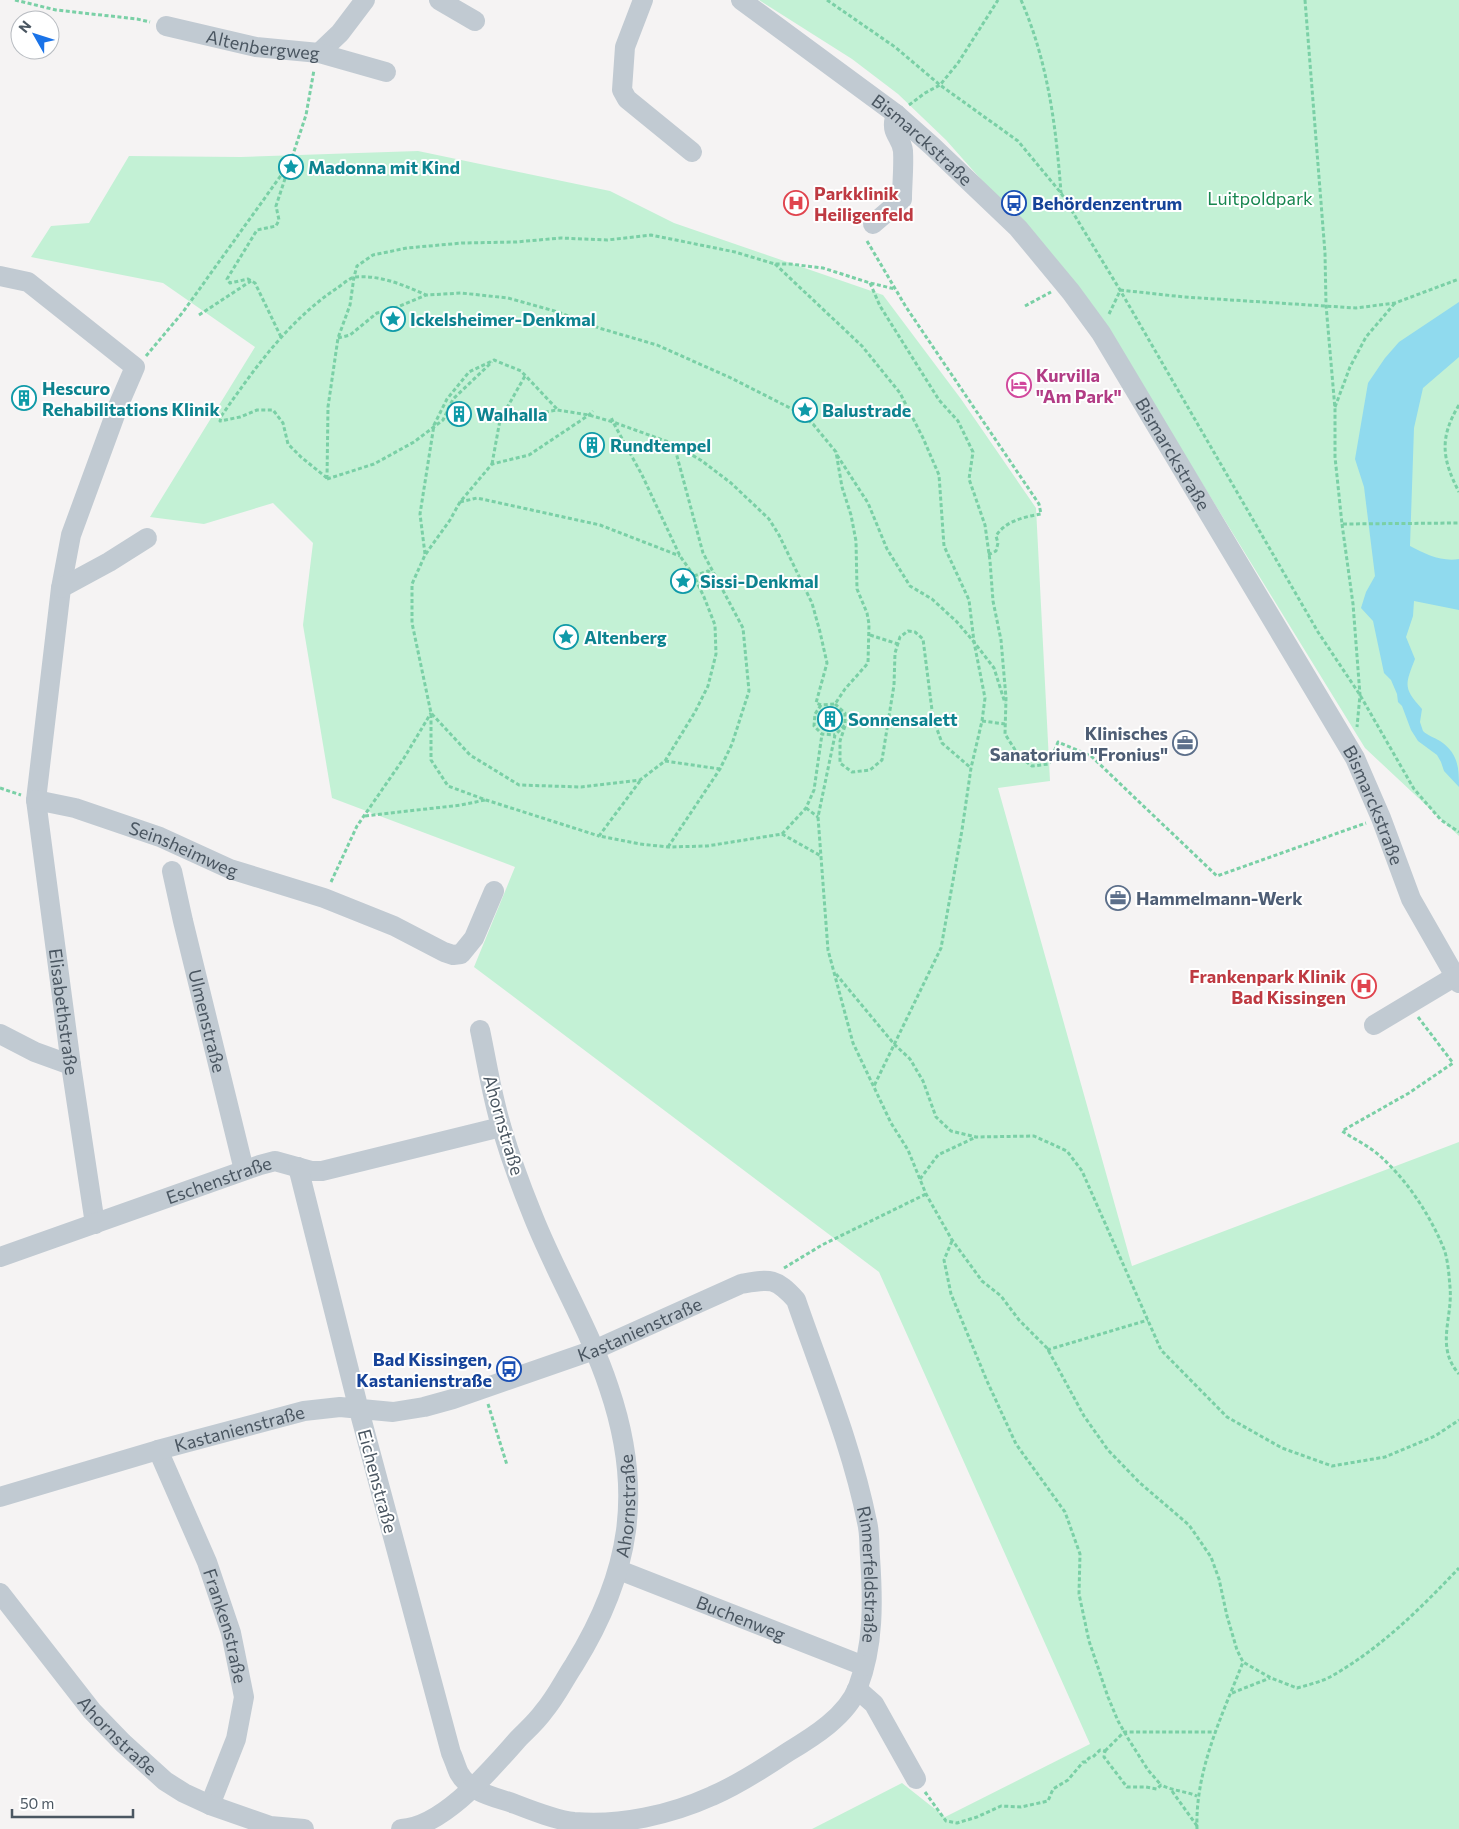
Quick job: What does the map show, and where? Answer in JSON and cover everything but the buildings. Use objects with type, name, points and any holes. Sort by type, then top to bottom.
[{"type":"street","name":"Altenbergweg","points":[[166,26],[256,47],[319,53],[340,33],[365,0]]},
{"type":"street","points":[[439,0],[475,21]]},
{"type":"street","points":[[643,0],[625,47],[622,90],[627,99],[692,152]]},
{"type":"street","name":"Bismarckstraße","points":[[741,0],[896,114],[1018,228],[1071,292],[1101,333],[1355,758],[1381,818],[1411,899],[1457,980]]},
{"type":"street","points":[[319,53],[386,72]]},
{"type":"street","points":[[873,224],[902,199],[903,150],[894,129],[896,114]]},
{"type":"street","points":[[0,276],[28,282],[135,368],[119,404],[71,535],[61,588],[36,800]]},
{"type":"street","points":[[61,588],[109,562],[147,538]]},
{"type":"street","name":"Seinsheimweg","points":[[36,800],[75,808],[160,837],[230,869],[324,898],[394,926],[453,955],[461,954],[474,938],[494,891]]},
{"type":"street","name":"Elisabethstraße","points":[[36,800],[71,1065],[95,1224]]},
{"type":"street","name":"Ulmenstraße","points":[[172,871],[244,1170]]},
{"type":"street","points":[[1374,1024],[1457,980]]},
{"type":"street","name":"Ahornstraße","points":[[401,1829],[406,1829],[432,1819],[473,1789],[546,1710],[588,1641],[606,1606],[619,1570],[626,1532],[629,1494],[625,1447],[609,1387],[531,1213],[501,1128],[480,1030]]},
{"type":"street","points":[[0,1034],[35,1052],[71,1065]]},
{"type":"street","name":"Eschenstraße","points":[[0,1257],[244,1170],[275,1161],[311,1171],[322,1171],[501,1128]]},
{"type":"street","name":"Eichenstraße","points":[[298,1167],[359,1410],[451,1753],[460,1774],[473,1789]]},
{"type":"street","name":"Kastanienstraße","points":[[0,1497],[158,1450],[304,1411],[340,1407],[393,1412],[424,1407],[483,1389],[594,1350],[741,1284],[767,1279]]},
{"type":"street","name":"Rinnerfeldstraße","points":[[473,1789],[570,1825],[643,1817],[672,1810],[712,1796],[798,1746],[837,1716],[849,1703],[857,1689],[864,1666],[873,1619],[868,1524],[851,1458],[796,1300],[784,1287],[767,1279]]},
{"type":"street","name":"Frankenstraße","points":[[158,1450],[207,1562],[231,1633],[244,1697],[236,1739],[210,1805]]},
{"type":"street","name":"Buchenweg","points":[[619,1570],[864,1666]]},
{"type":"street","name":"Ahornstraße","points":[[0,1593],[92,1711],[122,1743],[165,1781],[184,1793],[210,1805],[270,1826],[304,1829]]},
{"type":"street","points":[[857,1689],[874,1704],[916,1779]]},
{"type":"path","points":[[15,0],[56,10],[137,19],[166,26]]},
{"type":"path","points":[[827,0],[895,47],[940,85],[1018,141],[1061,193],[1120,290],[1318,632],[1360,694],[1414,789],[1441,820],[1459,832]]},
{"type":"path","points":[[896,114],[925,93],[940,85],[958,63],[998,0]]},
{"type":"path","points":[[1021,0],[1044,65],[1056,131],[1061,193]]},
{"type":"path","points":[[1305,0],[1325,253],[1326,305],[1335,409],[1335,457],[1353,604],[1360,694]]},
{"type":"path","points":[[290,163],[306,115],[315,64],[319,53]]},
{"type":"path","points":[[135,368],[184,312],[292,159],[276,206],[279,220],[276,226],[257,230],[227,279],[230,284],[248,279],[255,283],[281,337]]},
{"type":"path","points":[[873,224],[862,231],[895,289],[1039,504],[1041,514],[1011,522],[1001,528],[996,536],[998,543],[996,551],[988,555]]},
{"type":"path","points":[[327,479],[328,407],[338,338],[350,305],[357,266],[374,255],[407,248],[462,243],[516,242],[560,238],[607,240],[651,235],[735,252],[775,264],[823,268],[895,289]]},
{"type":"path","points":[[775,264],[862,346],[900,393],[923,438],[939,475],[944,546],[969,600],[974,642],[985,698],[982,721],[971,768],[941,948],[874,1086]]},
{"type":"path","points":[[327,479],[288,444],[283,423],[273,410],[257,410],[240,417],[220,421],[222,415],[255,368],[281,337],[324,297],[354,277],[374,277],[391,281],[426,295]]},
{"type":"path","points":[[1120,290],[1356,308],[1395,303],[1459,279]]},
{"type":"path","points":[[199,316],[251,281]]},
{"type":"path","points":[[870,283],[880,306],[939,400],[958,421],[973,452],[969,479],[985,525],[993,601],[1001,640],[1006,698],[1005,734],[1019,756],[1032,766],[1049,764],[1058,742],[1091,756],[1217,876],[1381,818]]},
{"type":"path","points":[[1025,306],[1055,290],[1060,299],[1071,292]]},
{"type":"path","points":[[1101,333],[1120,290]]},
{"type":"path","points":[[338,338],[350,335],[377,313],[388,311],[426,295],[461,293],[508,298],[558,312],[599,328],[657,345],[731,378],[796,411],[813,424],[836,452],[868,503],[888,549],[910,586],[932,599],[957,622],[994,668],[1006,706]]},
{"type":"path","points":[[1335,409],[1350,367],[1366,337],[1395,303]]},
{"type":"path","points":[[327,479],[374,464],[414,442],[443,420],[453,400],[494,360]]},
{"type":"path","points":[[425,555],[420,514],[434,425],[447,399],[469,372],[494,360],[521,371],[557,410]]},
{"type":"path","points":[[525,376],[500,420],[492,464],[460,502],[450,520],[425,555],[412,584],[412,623],[431,713],[431,760],[448,786],[600,836],[640,844],[668,847],[706,846],[782,834],[806,808],[814,790],[822,734]]},
{"type":"path","points":[[444,406],[449,409]]},
{"type":"path","points":[[1459,406],[1445,434],[1445,457],[1459,492]]},
{"type":"path","points":[[500,420],[557,410],[589,415],[674,444],[731,482],[769,519],[779,535],[812,603],[827,663],[816,703],[821,705],[835,704],[845,713],[845,725],[840,741],[840,763],[852,772],[870,770],[882,760],[894,685],[895,653],[900,637],[908,631],[915,632],[923,639],[933,718],[942,743],[971,768]]},
{"type":"path","points":[[492,464],[529,455],[593,411]]},
{"type":"path","points":[[600,836],[640,780],[665,761],[695,712],[708,686],[716,654],[715,625],[694,576],[680,556],[642,475],[611,416]]},
{"type":"path","points":[[668,847],[720,769],[732,744],[749,691],[743,628],[703,553],[674,444]]},
{"type":"path","points":[[835,704],[845,689],[868,663],[870,635],[867,613],[856,589],[856,541],[851,514],[842,487],[836,452]]},
{"type":"path","points":[[460,502],[477,498],[600,525],[680,556]]},
{"type":"path","points":[[1342,524],[1459,522]]},
{"type":"path","points":[[708,571],[709,564]]},
{"type":"path","points":[[694,576],[708,571]]},
{"type":"path","points":[[708,571],[714,575]]},
{"type":"path","points":[[870,635],[898,644]]},
{"type":"path","points":[[821,705],[815,714],[814,726],[822,734],[835,735]]},
{"type":"path","points":[[431,713],[470,755],[519,785],[581,787],[640,780]]},
{"type":"path","points":[[324,898],[338,863],[365,816],[404,758],[431,713]]},
{"type":"path","points":[[982,721],[1005,724]]},
{"type":"path","points":[[845,725],[835,735],[818,817],[828,950],[853,1043],[891,1123],[908,1150],[926,1194],[952,1240],[982,1281],[1000,1296],[1047,1350],[1084,1416],[1108,1450],[1140,1483],[1189,1525],[1211,1557],[1219,1579],[1234,1642],[1243,1662],[1271,1678],[1297,1688],[1329,1678],[1378,1645],[1420,1609],[1459,1568]]},
{"type":"path","points":[[665,761],[720,769]]},
{"type":"path","points":[[365,816],[461,805],[486,800]]},
{"type":"path","points":[[806,808],[818,817]]},
{"type":"path","points":[[782,834],[821,856]]},
{"type":"path","points":[[835,974],[894,1044],[910,1060],[923,1080],[936,1117],[951,1131],[976,1137],[1034,1136],[1067,1151],[1082,1172],[1161,1350],[1227,1417],[1282,1448],[1332,1466],[1385,1457],[1435,1436],[1459,1420]]},
{"type":"path","points":[[1407,1005],[1453,1063],[1409,1093],[1342,1131],[1380,1155],[1405,1183],[1429,1218],[1445,1251],[1451,1288],[1446,1341],[1450,1364],[1459,1374]]},
{"type":"path","points":[[920,1179],[938,1155],[976,1137]]},
{"type":"path","points":[[767,1279],[822,1245],[926,1194]]},
{"type":"path","points":[[952,1240],[944,1260],[951,1294],[987,1381],[1016,1444],[1065,1512],[1080,1554],[1079,1594],[1089,1641],[1108,1697],[1124,1732],[1148,1770],[1161,1785],[1171,1790],[1189,1792],[1197,1796]]},
{"type":"path","points":[[1047,1350],[1148,1320]]},
{"type":"path","points":[[483,1389],[507,1465]]},
{"type":"path","points":[[1197,1827],[1197,1796],[1220,1717],[1243,1662]]},
{"type":"path","points":[[1231,1693],[1271,1678]]},
{"type":"path","points":[[1161,1785],[1157,1789],[1146,1786],[1128,1787],[1104,1757],[1105,1751],[1124,1732],[1216,1732]]},
{"type":"path","points":[[916,1779],[946,1821],[957,1824],[1001,1806],[1021,1807],[1048,1801],[1053,1789],[1068,1780],[1083,1762],[1086,1762],[1100,1750],[1105,1751]]},
{"type":"path","points":[[1171,1790],[1197,1827]]},
{"type":"green space","name":"Luitpoldpark","points":[[759,0],[1459,0],[1459,836],[1365,748],[1091,303],[946,140],[898,94],[852,59]]},
{"type":"green space","points":[[418,151],[610,191],[674,223],[883,295],[961,399],[1036,508],[1050,781],[998,788],[1132,1266],[1459,1142],[1459,1829],[812,1829],[902,1783],[945,1817],[1090,1744],[879,1272],[474,967],[515,867],[332,798],[303,625],[313,543],[273,503],[204,524],[150,517],[255,347],[163,283],[31,257],[51,226],[89,223],[129,156],[241,157]]},
{"type":"water","points":[[1459,302],[1459,357],[1423,388],[1414,428],[1410,546],[1440,558],[1459,559],[1459,610],[1414,601],[1413,616],[1406,637],[1415,659],[1409,675],[1408,686],[1411,696],[1422,709],[1420,722],[1423,731],[1451,750],[1458,767],[1459,787],[1444,771],[1437,755],[1418,741],[1411,730],[1402,706],[1398,702],[1391,680],[1384,673],[1373,621],[1361,608],[1366,592],[1375,576],[1364,487],[1355,459],[1368,383],[1385,358],[1399,342]]},
{"type":"place","name":"Madonna mit Kind","points":[[291,167]]},
{"type":"place","name":"Parkklinik Heiligenfeld","points":[[796,203]]},
{"type":"place","name":"Behördenzentrum","points":[[1014,203]]},
{"type":"place","name":"Ickelsheimer-Denkmal","points":[[393,319]]},
{"type":"place","name":"Kurvilla \"Am Park\"","points":[[1019,385]]},
{"type":"place","name":"Hescuro Rehabilitations Klinik","points":[[24,398]]},
{"type":"place","name":"Balustrade","points":[[805,410]]},
{"type":"place","name":"Walhalla","points":[[459,414]]},
{"type":"place","name":"Rundtempel","points":[[592,445]]},
{"type":"place","name":"Sissi-Denkmal","points":[[683,581]]},
{"type":"place","name":"Altenberg","points":[[566,637]]},
{"type":"place","name":"Sonnensalett","points":[[830,719]]},
{"type":"place","name":"Klinisches Sanatorium \"Fronius\"","points":[[1185,743]]},
{"type":"place","name":"Hammelmann-Werk","points":[[1118,898]]},
{"type":"place","name":"Frankenpark Klinik Bad Kissingen","points":[[1364,986]]},
{"type":"place","name":"Bad Kissingen, Kastanienstraße","points":[[509,1369]]}]
